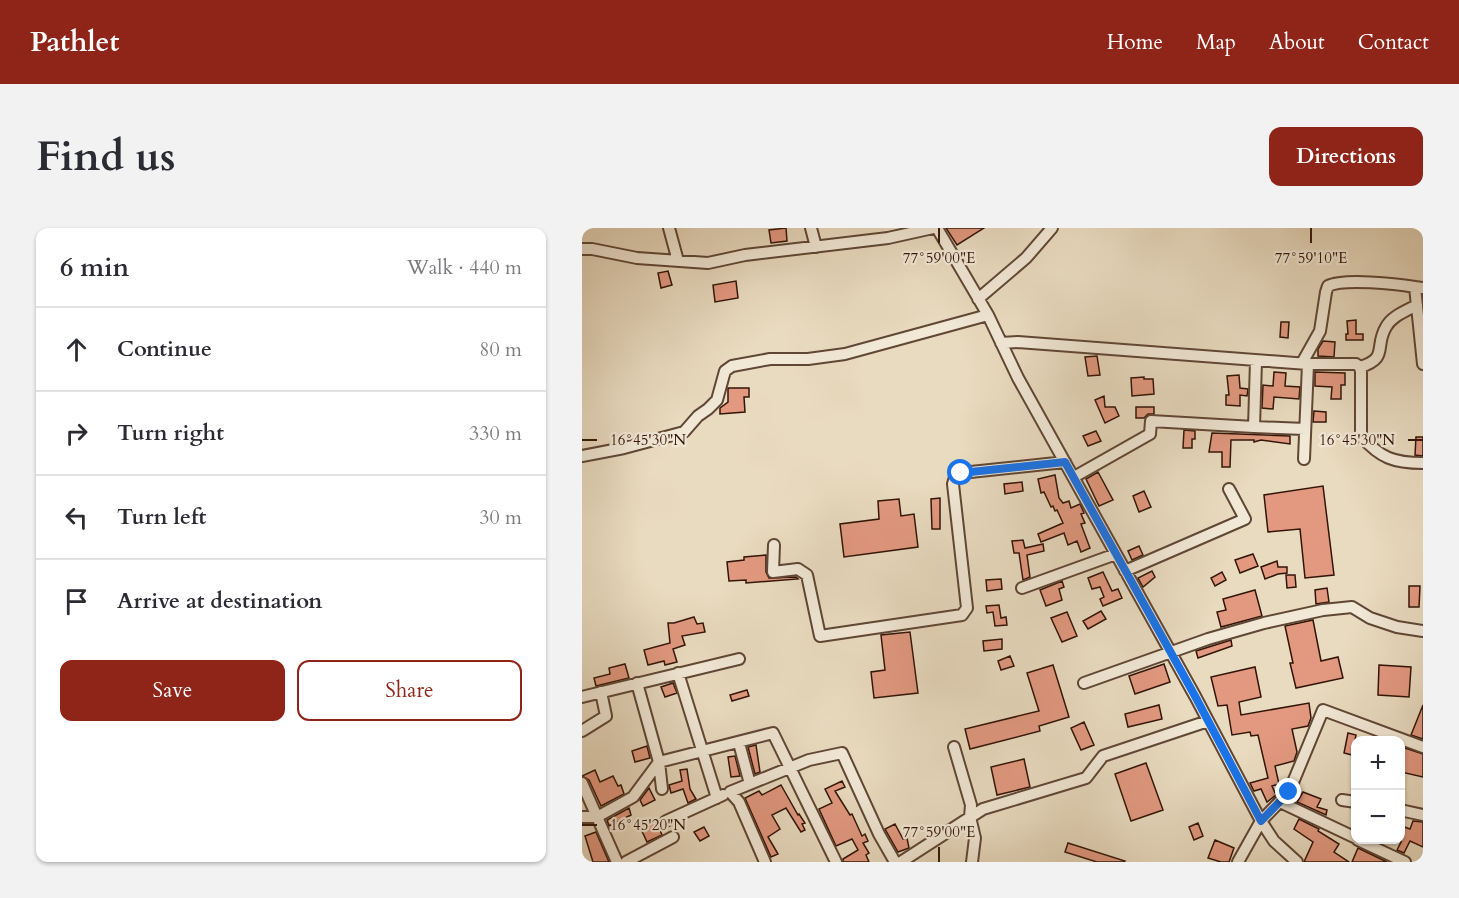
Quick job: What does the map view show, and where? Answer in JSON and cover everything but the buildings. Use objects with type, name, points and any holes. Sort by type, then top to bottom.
[{"type":"street","points":[[669,228],[678,261]]},
{"type":"street","points":[[811,228],[816,247]]},
{"type":"street","points":[[582,249],[636,258],[708,262],[745,255],[888,238],[935,228],[988,315],[1018,378],[1170,651],[1261,821],[1274,841],[1296,862]]},
{"type":"street","points":[[978,300],[1026,258],[1052,228]]},
{"type":"street","points":[[1304,459],[1305,364],[1320,331],[1326,292],[1332,284],[1385,283],[1419,288],[1416,305],[1423,364]]},
{"type":"street","points":[[1001,343],[1030,343],[1305,364],[1356,364],[1360,367],[1375,362],[1387,325],[1392,319],[1416,305]]},
{"type":"street","points":[[582,456],[624,448],[684,432],[717,400],[725,371],[732,366],[770,359],[808,359],[845,354],[988,315]]},
{"type":"street","points":[[1254,427],[1256,361]]},
{"type":"street","points":[[1360,367],[1361,436],[1377,454],[1408,463],[1423,463]]},
{"type":"street","points":[[1074,477],[1150,434],[1151,421],[1305,429]]},
{"type":"street","points":[[774,545],[773,572],[798,569],[807,575],[820,636],[962,615],[967,608],[953,484],[955,477],[961,473],[1065,462]]},
{"type":"street","points":[[1125,572],[1245,519],[1229,489]]},
{"type":"street","points":[[1022,588],[1116,554]]},
{"type":"street","points":[[1084,683],[1170,651],[1264,623],[1323,610],[1352,607],[1370,618],[1397,627],[1423,631]]},
{"type":"street","points":[[582,697],[739,659]]},
{"type":"street","points":[[678,673],[717,798]]},
{"type":"street","points":[[636,683],[659,762],[662,789]]},
{"type":"street","points":[[582,731],[606,716],[601,692]]},
{"type":"street","points":[[1238,862],[1261,821],[1289,792],[1323,710],[1423,747]]},
{"type":"street","points":[[901,862],[983,809],[1086,778],[1103,756],[1208,722]]},
{"type":"street","points":[[582,817],[597,817],[633,797],[659,762],[773,733],[836,862]]},
{"type":"street","points":[[739,743],[750,784]]},
{"type":"street","points":[[954,747],[969,794],[970,817],[975,838],[972,862]]},
{"type":"street","points":[[666,821],[809,760],[842,753],[879,834],[895,862]]},
{"type":"street","points":[[582,783],[617,862]]},
{"type":"street","points":[[730,792],[739,802],[765,862]]},
{"type":"street","points":[[1342,800],[1351,801]]},
{"type":"street","points":[[1280,802],[1351,836]]},
{"type":"street","points":[[1405,811],[1423,815]]},
{"type":"street","points":[[626,862],[673,837]]},
{"type":"street","points":[[1367,844],[1405,862]]},
{"type":"route","points":[[961,473],[1065,462],[1195,696],[1261,821],[1289,792]]}]
